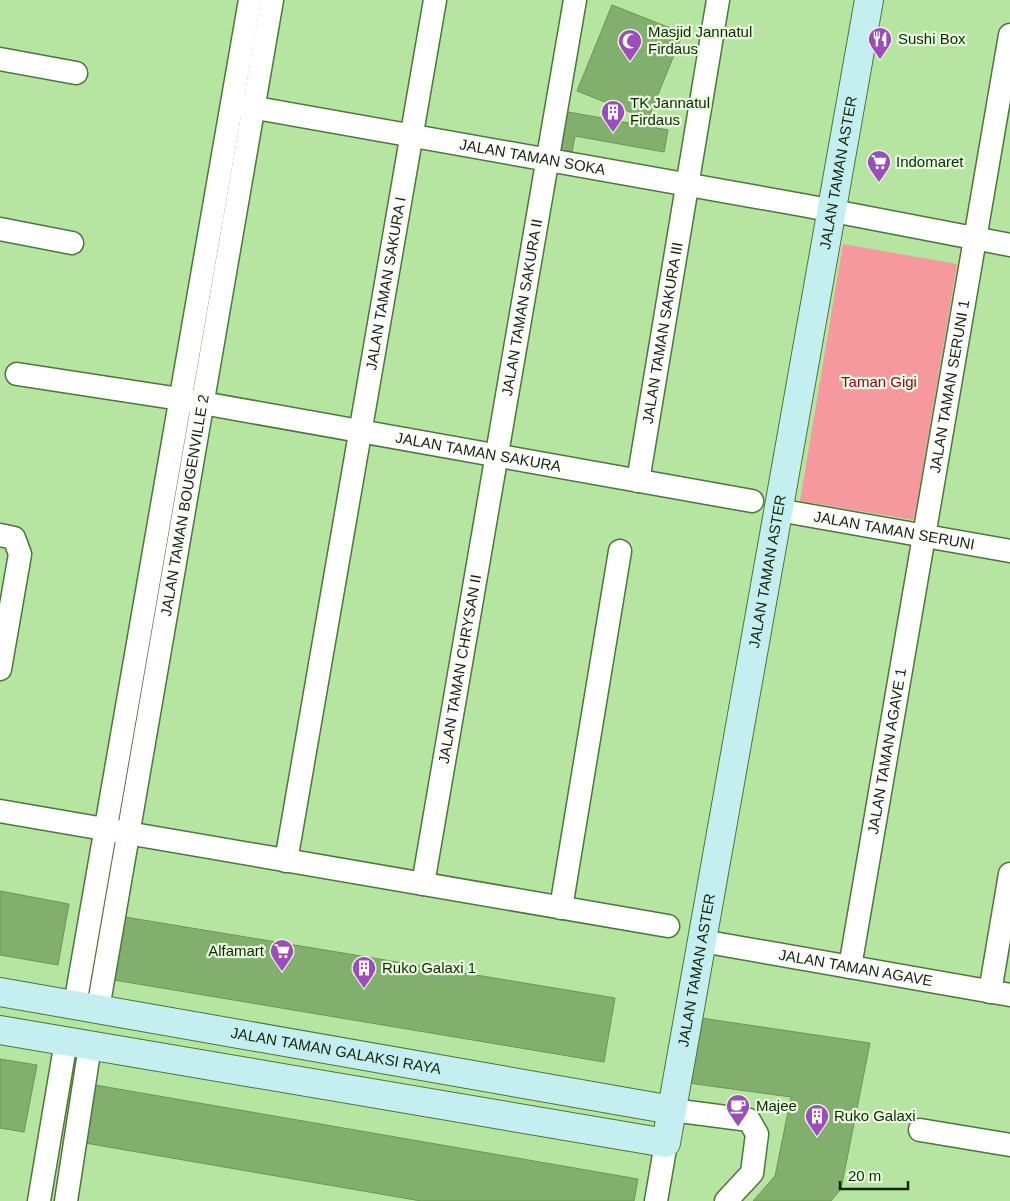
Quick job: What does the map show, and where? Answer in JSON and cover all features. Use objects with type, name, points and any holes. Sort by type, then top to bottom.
[{"type":"main road","name":"JALAN TAMAN ASTER","points":[[666,1143],[869,0]]},
{"type":"main road","name":"JALAN TAMAN GALAKSI RAYA","points":[[0,992],[672,1110]]},
{"type":"main road","points":[[0,1030],[666,1143]]},
{"type":"main road","points":[[380,1095],[386,1060]]},
{"type":"street","name":"JALAN TAMAN BOUGENVILLE 2","points":[[86,1007],[128,833],[202,404],[243,105],[250,0]]},
{"type":"street","name":"JALAN TAMAN BOUGENVILLE 2","points":[[86,1007],[105,829],[180,399],[243,105],[272,0]]},
{"type":"street","name":"JALAN TAMAN SAKURA I","points":[[286,861],[435,0]]},
{"type":"street","name":"JALAN TAMAN SAKURA II","points":[[496,456],[575,0]]},
{"type":"street","name":"JALAN TAMAN SAKURA III","points":[[638,481],[718,0]]},
{"type":"street","name":"JALAN TAMAN SERUNI 1","points":[[924,536],[1010,35]]},
{"type":"street","points":[[0,59],[76,73]]},
{"type":"street","name":"JALAN TAMAN SOKA","points":[[243,105],[1010,245]]},
{"type":"street","points":[[0,229],[72,243]]},
{"type":"street","name":"JALAN TAMAN SAKURA","points":[[17,374],[180,399],[752,501]]},
{"type":"street","name":"JALAN TAMAN CHRYSAN II","points":[[423,884],[496,456]]},
{"type":"street","name":"JALAN TAMAN SERUNI","points":[[778,510],[1010,551]]},
{"type":"street","points":[[0,535],[14,538],[20,554],[0,668]]},
{"type":"street","name":"JALAN TAMAN AGAVE 1","points":[[850,967],[924,536]]},
{"type":"street","points":[[561,908],[620,551]]},
{"type":"street","points":[[0,811],[668,926]]},
{"type":"street","points":[[1000,994],[1010,874]]},
{"type":"street","name":"JALAN TAMAN AGAVE","points":[[702,941],[1000,994]]},
{"type":"street","points":[[39,1201],[78,1044]]},
{"type":"street","points":[[66,1201],[78,1044]]},
{"type":"street","points":[[672,1110],[749,1120],[757,1134],[752,1173],[726,1201]]},
{"type":"street","points":[[920,1130],[1010,1145]]},
{"type":"street","points":[[656,1201],[666,1143]]},
{"type":"green space","name":"Taman Gigi","points":[[843,244],[957,264],[914,520],[800,501]]},
{"type":"building","name":"Masjid Jannatul Firdaus","points":[[612,5],[683,33],[648,119],[577,91]]},
{"type":"building","name":"TK Jannatul Firdaus","points":[[563,111],[668,130],[664,152],[575,136],[572,152],[556,149]]},
{"type":"building","points":[[0,891],[69,904],[58,965],[0,955]]},
{"type":"building","name":"Ruko Galaxi 1","points":[[125,917],[615,998],[604,1062],[114,980]]},
{"type":"building","name":"Ruko Galaxi","points":[[701,1018],[870,1043],[841,1189],[831,1201],[753,1201],[775,1176],[791,1097],[688,1083]]},
{"type":"building","points":[[0,1059],[37,1065],[24,1132],[0,1128]]},
{"type":"building","points":[[95,1085],[638,1179],[634,1201],[421,1201],[85,1143]]},
{"type":"place","name":"Sushi Box","points":[[880,60]]},
{"type":"place","name":"Masjid Jannatul Firdaus","points":[[630,62]]},
{"type":"place","name":"TK Jannatul Firdaus","points":[[613,133]]},
{"type":"place","name":"Indomaret","points":[[879,183]]},
{"type":"place","name":"Alfamart","points":[[282,972]]},
{"type":"place","name":"Ruko Galaxi 1","points":[[364,989]]},
{"type":"place","name":"Majee","points":[[738,1127]]},
{"type":"place","name":"Ruko Galaxi","points":[[817,1137]]}]
